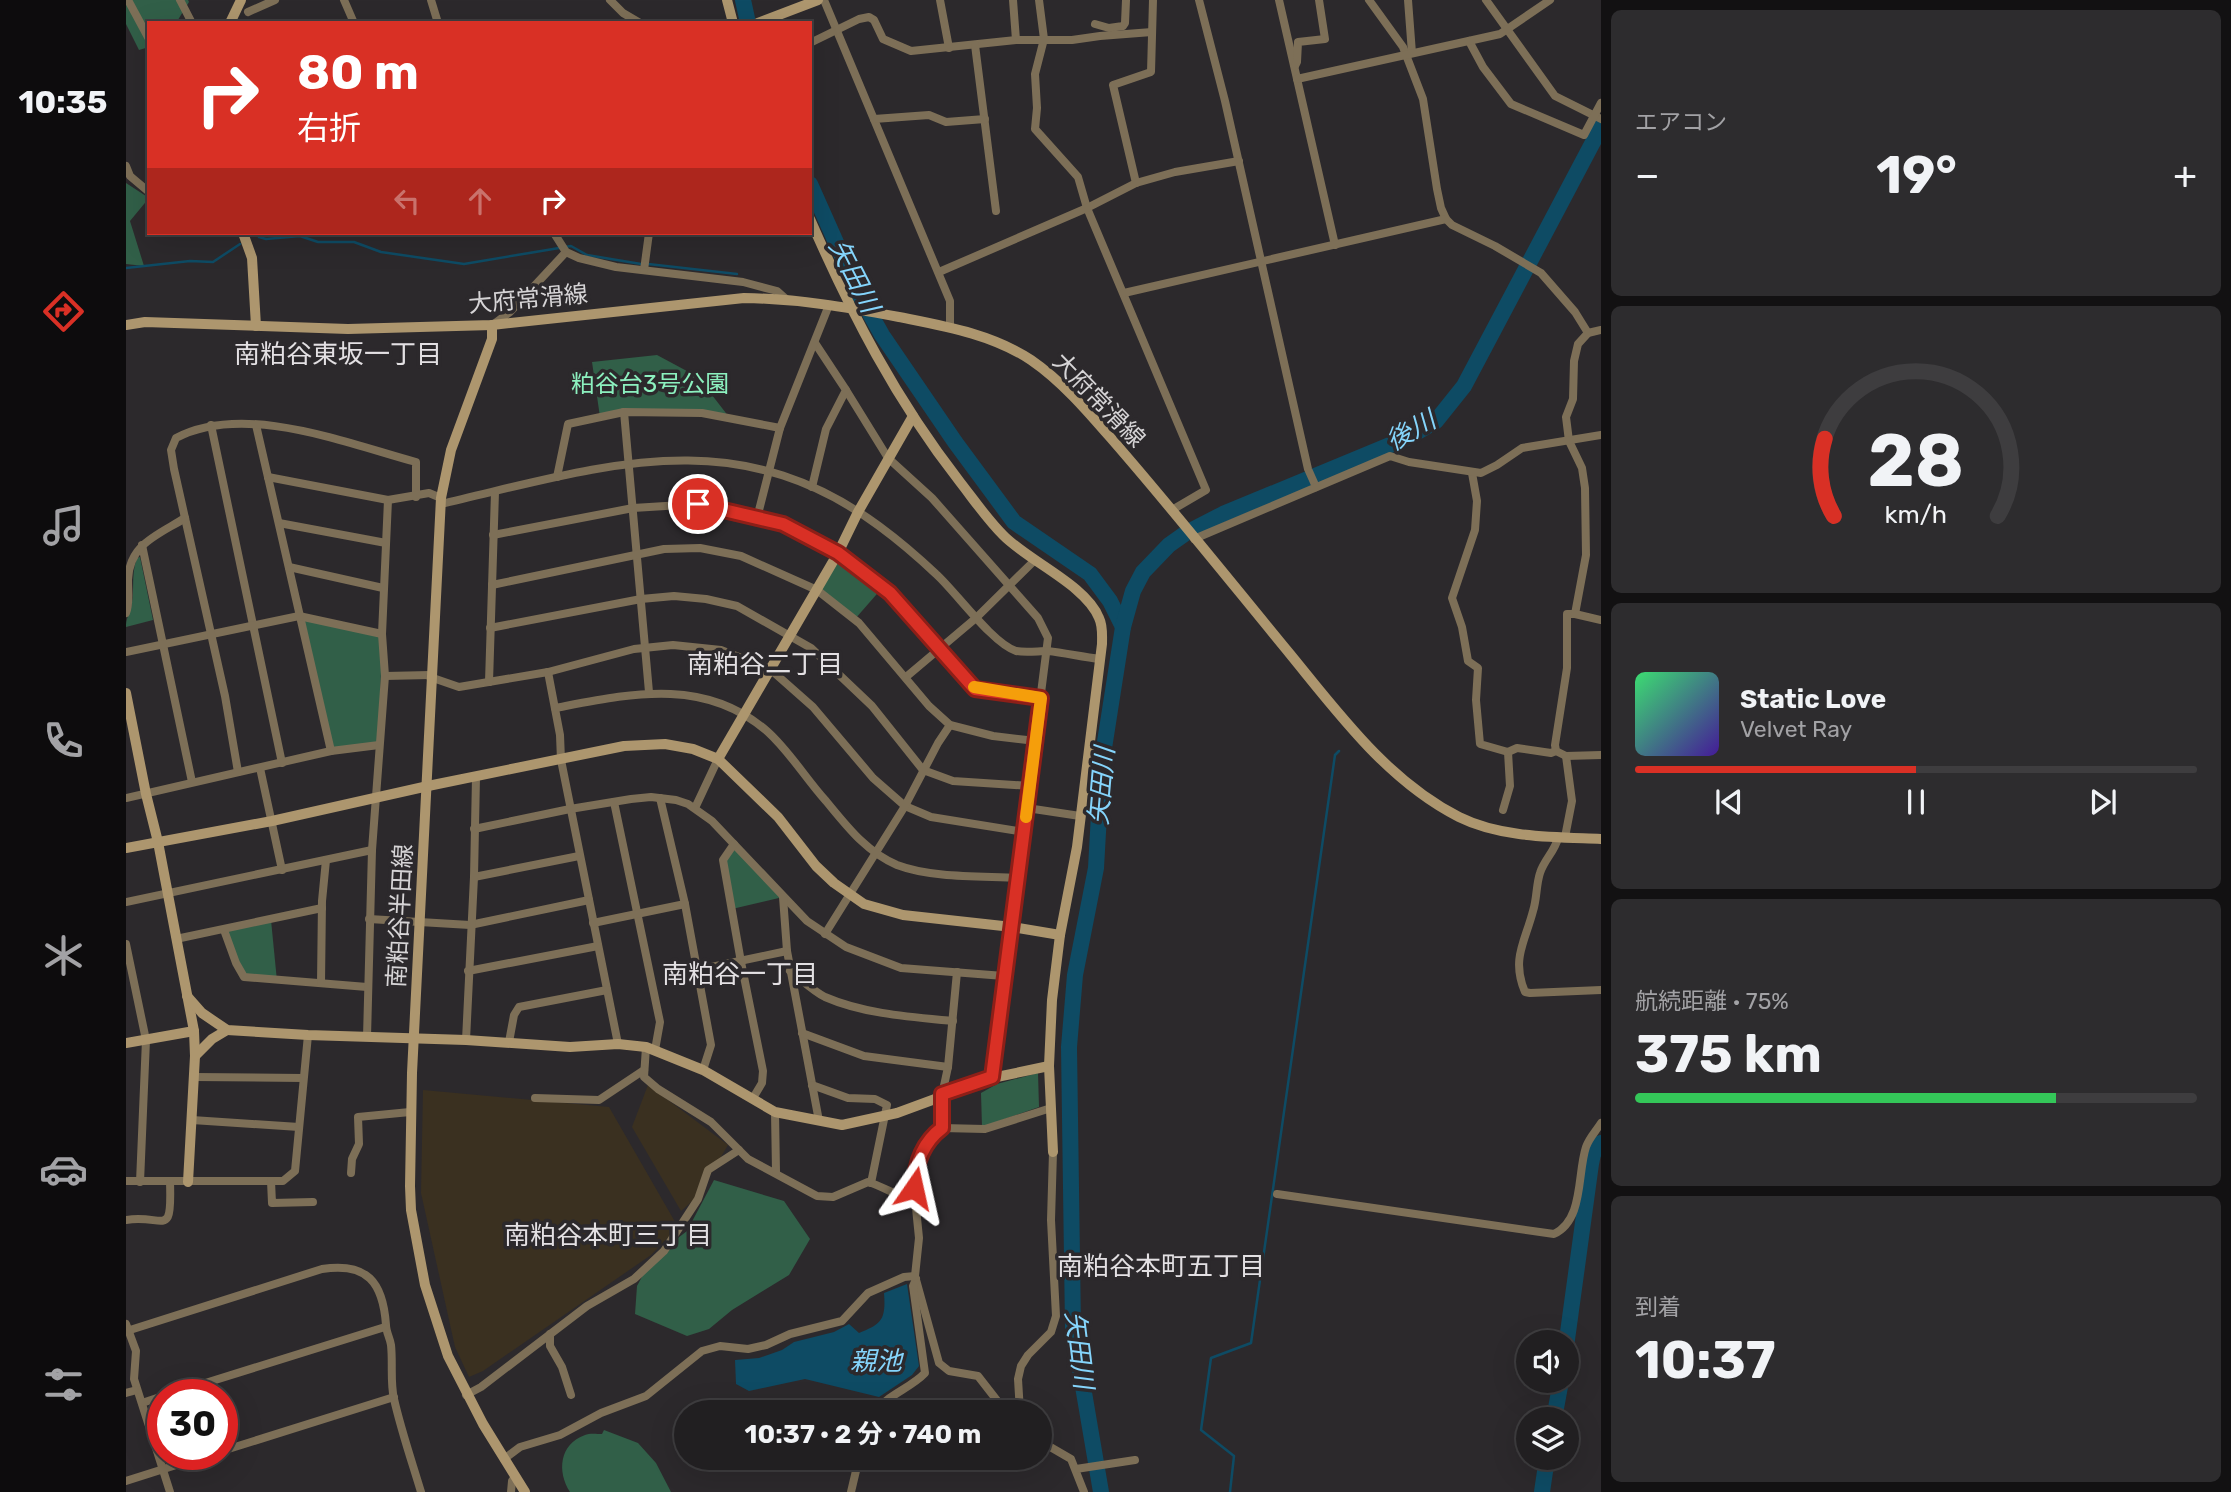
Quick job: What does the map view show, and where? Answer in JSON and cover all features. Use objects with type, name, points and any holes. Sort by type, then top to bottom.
[{"type":"street","points":[[128,0],[147,35]]},
{"type":"street","points":[[180,0],[191,21]]},
{"type":"street","points":[[231,21],[243,5],[275,0]]},
{"type":"street","points":[[344,0],[353,21]]},
{"type":"street","points":[[431,0],[437,21]]},
{"type":"street","points":[[610,0],[622,13],[636,21]]},
{"type":"street","points":[[727,0],[732,21]]},
{"type":"street","points":[[766,21],[818,0]]},
{"type":"street","points":[[824,0],[939,272],[950,301],[950,327]]},
{"type":"street","points":[[940,0],[949,48]]},
{"type":"street","points":[[1013,0],[1016,40]]},
{"type":"street","points":[[1039,0],[1044,39],[1035,74],[1035,129],[1078,177],[1087,208],[1206,490],[1172,510]]},
{"type":"street","points":[[1096,24],[1109,28],[1123,26],[1126,0]]},
{"type":"street","points":[[1136,183],[1113,85],[1151,72],[1153,0]]},
{"type":"street","points":[[1199,0],[1239,161],[1308,469],[1316,487]]},
{"type":"street","points":[[1279,0],[1335,245]]},
{"type":"street","points":[[1294,67],[1297,62],[1298,42],[1325,39],[1319,0]]},
{"type":"street","points":[[1369,0],[1410,53]]},
{"type":"street","points":[[1408,0],[1410,53],[1423,99],[1439,199],[1446,219],[1452,225],[1541,273],[1575,312],[1588,333]]},
{"type":"street","points":[[1486,0],[1555,96],[1598,118]]},
{"type":"street","points":[[1297,79],[1508,31],[1550,0]]},
{"type":"street","points":[[243,5],[253,21]]},
{"type":"street","points":[[812,42],[859,19],[869,17],[883,39],[911,51],[1016,40],[1072,40],[1152,32]]},
{"type":"street","points":[[1469,41],[1483,66],[1511,104],[1584,135],[1598,118],[1601,103]]},
{"type":"street","points":[[975,45],[996,211]]},
{"type":"street","points":[[874,119],[929,115],[946,122],[985,119]]},
{"type":"street","points":[[939,272],[1087,208],[1136,183],[1175,172],[1239,161]]},
{"type":"street","points":[[126,166],[128,176],[147,190]]},
{"type":"street","points":[[1124,293],[1446,219]]},
{"type":"street","points":[[812,223],[877,359],[942,458],[1003,535],[1063,579],[1098,614],[1102,625],[1072,883],[1060,935],[1052,1000],[1049,1066],[1051,1220],[1056,1316],[1051,1332],[1021,1366],[1018,1379],[1019,1400]]},
{"type":"street","points":[[244,235],[252,258],[256,326]]},
{"type":"street","points":[[555,235],[566,252],[592,261],[743,282],[777,291],[786,299]]},
{"type":"street","points":[[645,270],[649,235]]},
{"type":"street","points":[[492,325],[510,312],[566,252]]},
{"type":"street","points":[[743,282],[747,290],[744,298]]},
{"type":"street","name":"大府常滑線","points":[[126,325],[145,322],[348,329],[492,325],[744,298],[786,299],[853,307],[950,327],[995,342],[1030,360],[1073,396],[1172,510],[1328,701],[1398,776],[1426,798],[1461,818],[1498,830],[1561,838],[1601,839]]},
{"type":"street","points":[[757,518],[780,428],[829,305]]},
{"type":"street","name":"南粕谷半田線","points":[[492,325],[492,339],[451,450],[441,501],[430,676],[428,786],[411,1112],[410,1186],[419,1259],[438,1330],[466,1395],[525,1492]]},
{"type":"street","points":[[1575,614],[1586,555],[1585,488],[1582,468],[1570,441],[1566,417],[1573,399],[1574,361],[1578,344],[1588,333],[1601,330]]},
{"type":"street","points":[[815,343],[888,458],[932,498],[1046,630],[1048,651],[992,1077]]},
{"type":"street","points":[[812,486],[826,429],[846,390]]},
{"type":"street","points":[[557,477],[568,424],[624,412],[702,413],[780,428]]},
{"type":"street","points":[[624,412],[649,692]]},
{"type":"street","points":[[695,808],[718,759],[817,590],[913,416]]},
{"type":"street","points":[[238,772],[225,696],[209,634],[171,450],[176,438],[211,425],[233,422],[292,428],[416,462],[416,497]]},
{"type":"street","points":[[211,425],[282,762]]},
{"type":"street","points":[[256,425],[331,751]]},
{"type":"street","points":[[1194,538],[1390,456],[1409,462],[1480,473],[1497,466],[1522,448],[1601,435]]},
{"type":"street","points":[[268,477],[388,500],[429,493],[441,501],[629,463],[679,459],[715,461],[768,470],[812,486],[879,526],[935,573],[1006,646],[1017,651],[1048,651],[1100,659]]},
{"type":"street","points":[[1472,473],[1477,501],[1475,530],[1452,598],[1462,627],[1468,661],[1478,668],[1476,700],[1480,744],[1508,752],[1517,748],[1556,751],[1566,756],[1601,755]]},
{"type":"street","points":[[489,682],[495,492]]},
{"type":"street","points":[[367,1037],[372,850],[385,676],[382,634],[388,500]]},
{"type":"street","points":[[494,536],[633,508],[698,504],[783,524],[838,553],[890,593],[975,689],[1041,698]]},
{"type":"street","points":[[126,613],[129,604],[129,569],[134,555],[142,545],[184,518]]},
{"type":"street","points":[[279,523],[386,542]]},
{"type":"street","points":[[142,545],[192,782]]},
{"type":"street","points":[[492,585],[664,549],[688,548],[735,554],[774,568],[817,590],[859,623],[929,706],[950,725],[993,736],[1036,741]]},
{"type":"street","points":[[906,677],[976,618],[1035,560]]},
{"type":"street","points":[[289,567],[383,588]]},
{"type":"street","points":[[490,628],[641,598],[674,596],[737,606],[811,648],[872,706],[923,770],[953,781],[1030,786]]},
{"type":"street","points":[[1556,751],[1557,723],[1567,668],[1567,614],[1601,620]]},
{"type":"street","points":[[126,652],[299,616],[382,634]]},
{"type":"street","points":[[385,676],[430,676],[459,687],[548,672],[646,648],[673,645],[721,650],[770,669],[813,707],[873,778],[905,806],[931,817],[1024,832]]},
{"type":"street","points":[[548,672],[570,809],[618,1044]]},
{"type":"street","points":[[555,708],[649,692],[683,694],[719,704],[767,731],[857,838],[876,853],[896,864],[918,870],[1018,878]]},
{"type":"street","points":[[126,693],[194,1031],[188,1182]]},
{"type":"street","points":[[825,934],[905,806],[950,725]]},
{"type":"street","points":[[126,848],[272,821],[624,746],[665,744],[693,749],[718,759],[778,817],[816,866],[849,895],[879,910],[1060,935]]},
{"type":"street","points":[[126,798],[331,751],[379,745]]},
{"type":"street","points":[[1503,810],[1510,786],[1508,752]]},
{"type":"street","points":[[1566,756],[1572,801],[1561,838],[1541,872],[1534,911],[1519,950],[1520,982],[1525,992],[1530,993],[1601,990]]},
{"type":"street","points":[[260,768],[282,870]]},
{"type":"street","points":[[466,1040],[476,777]]},
{"type":"street","points":[[660,798],[685,904],[711,1045],[704,1070]]},
{"type":"street","points":[[474,829],[614,802],[660,798],[676,800],[695,808],[712,821],[783,897],[807,921],[825,934],[869,957],[901,968],[1004,976]]},
{"type":"street","points":[[614,802],[660,1022],[650,1048],[644,1077],[658,1089],[711,1122],[748,1159],[817,1196],[833,1197],[859,1184],[871,1183],[915,1200]]},
{"type":"street","points":[[1027,808],[1080,816]]},
{"type":"street","points":[[734,845],[723,860],[763,1071],[762,1083],[753,1098]]},
{"type":"street","points":[[126,902],[372,850]]},
{"type":"street","points":[[474,877],[579,856]]},
{"type":"street","points":[[321,983],[326,860]]},
{"type":"street","points":[[783,897],[790,971],[819,1121]]},
{"type":"street","points":[[369,919],[470,925],[589,900]]},
{"type":"street","points":[[593,923],[685,904]]},
{"type":"street","points":[[176,939],[323,908]]},
{"type":"street","points":[[224,930],[244,977],[367,987]]},
{"type":"street","points":[[468,971],[598,946]]},
{"type":"street","points":[[126,947],[146,1040],[140,1182]]},
{"type":"street","points":[[697,970],[787,951]]},
{"type":"street","points":[[790,971],[822,996],[852,1006],[953,1021]]},
{"type":"street","points":[[942,1128],[942,1094],[948,1067],[957,972]]},
{"type":"street","points":[[509,1042],[514,1015],[519,1007],[607,990]]},
{"type":"street","points":[[126,995],[136,993]]},
{"type":"street","points":[[187,996],[202,1013],[227,1030],[570,1047],[618,1044],[650,1048],[704,1070],[775,1112],[842,1125],[886,1115],[992,1077],[1049,1066]]},
{"type":"street","points":[[195,1056],[212,1039],[227,1030]]},
{"type":"street","points":[[126,1043],[194,1031]]},
{"type":"street","points":[[802,1033],[864,1056],[948,1067]]},
{"type":"street","points":[[126,1181],[283,1181],[295,1171],[307,1035]]},
{"type":"street","points":[[534,1098],[599,1100],[644,1070]]},
{"type":"street","points":[[194,1077],[303,1078]]},
{"type":"street","points":[[812,1085],[848,1098],[874,1099],[887,1105],[871,1183]]},
{"type":"street","points":[[889,1400],[917,1381],[925,1373],[926,1367],[913,1286],[919,1238],[915,1177],[927,1140],[942,1128],[985,1129],[1051,1108]]},
{"type":"street","points":[[351,1173],[352,1159],[359,1144],[358,1117],[411,1112]]},
{"type":"street","points":[[775,1112],[776,1172]]},
{"type":"street","points":[[192,1120],[299,1127]]},
{"type":"street","points":[[1278,1194],[1554,1234],[1565,1228],[1569,1220],[1580,1185],[1587,1144],[1601,1123]]},
{"type":"street","points":[[466,1395],[481,1387],[600,1298],[634,1279],[664,1251],[698,1199],[708,1170],[739,1150]]},
{"type":"street","points":[[271,1181],[272,1203],[313,1202]]},
{"type":"street","points":[[126,1220],[160,1222],[167,1218],[171,1213],[170,1182]]},
{"type":"street","points":[[147,1420],[134,1379],[136,1351],[128,1327],[322,1269],[341,1266],[358,1270],[374,1282],[385,1308],[385,1327],[391,1345],[394,1397],[421,1492]]},
{"type":"street","points":[[504,1459],[520,1447],[559,1435],[601,1413],[646,1396],[702,1351],[720,1346],[758,1347],[790,1334],[842,1321],[868,1293],[904,1277],[916,1278]]},
{"type":"street","points":[[916,1278],[939,1363],[949,1371],[978,1376],[997,1400]]},
{"type":"street","points":[[217,1379],[385,1327]]},
{"type":"street","points":[[550,1334],[550,1346],[562,1367],[571,1395]]},
{"type":"street","points":[[126,1393],[137,1390]]},
{"type":"street","points":[[238,1446],[394,1397]]},
{"type":"street","points":[[142,1403],[147,1401]]},
{"type":"street","points":[[1052,1447],[1067,1455],[1079,1468],[1084,1492]]},
{"type":"street","points":[[1079,1468],[1135,1460]]},
{"type":"street","points":[[126,1481],[159,1470]]},
{"type":"street","points":[[162,1470],[170,1492]]},
{"type":"street","points":[[851,1492],[856,1470]]},
{"type":"street","points":[[511,1492],[515,1477]]},
{"type":"shaded area","points":[[648,1085],[728,1145],[697,1197],[681,1211],[632,1127]]},
{"type":"shaded area","points":[[423,1090],[609,1107],[678,1227],[651,1255],[483,1371],[469,1377],[455,1347],[421,1193]]},
{"type":"green space","points":[[126,0],[189,2],[177,21],[147,21],[147,48],[139,50],[126,24]]},
{"type":"green space","points":[[126,183],[147,197],[147,200],[130,221],[144,266],[126,264]]},
{"type":"green space","name":"粕谷台3号公園","points":[[657,355],[698,377],[729,417],[702,413],[600,417],[592,362]]},
{"type":"green space","points":[[838,553],[883,587],[855,619],[817,590]]},
{"type":"green space","points":[[140,557],[153,620],[126,627],[132,605],[135,565]]},
{"type":"green space","points":[[299,616],[382,634],[379,745],[331,751]]},
{"type":"green space","points":[[734,844],[783,897],[732,909],[723,860]]},
{"type":"green space","points":[[271,920],[277,981],[244,977],[224,930]]},
{"type":"green space","points":[[1038,1073],[1039,1107],[982,1127],[981,1093],[997,1084]]},
{"type":"green space","points":[[714,1180],[784,1201],[810,1239],[789,1275],[732,1310],[709,1329],[687,1336],[635,1314],[637,1286],[652,1258],[687,1231]]},
{"type":"green space","points":[[604,1430],[638,1443],[656,1463],[671,1492],[570,1492],[562,1468],[565,1452],[576,1439],[587,1434],[602,1434]]},
{"type":"water","name":"親池","points":[[907,1284],[919,1366],[912,1375],[879,1397],[805,1379],[749,1391],[736,1384],[735,1360],[759,1358],[782,1350],[794,1342],[834,1332],[849,1324],[859,1333],[867,1330],[878,1323],[883,1315],[884,1293]]},
{"type":"waterway","name":"矢田川","points":[[743,0],[748,21]]},
{"type":"waterway","name":"矢田川","points":[[1101,1492],[1073,1328],[1069,1047],[1075,975],[1096,868],[1102,761],[1123,627],[1133,591],[1143,572],[1169,545],[1186,533],[1223,514],[1407,438],[1436,421],[1464,386],[1601,127]]},
{"type":"waterway","name":"矢田川","points":[[812,188],[859,294],[882,335],[955,442],[1014,522],[1090,574],[1110,601],[1123,627]]},
{"type":"waterway","points":[[259,237],[266,239],[300,236],[318,242],[354,242],[381,252],[464,264],[571,246],[587,255],[641,264]]},
{"type":"waterway","points":[[126,268],[190,261],[213,262],[240,244]]},
{"type":"waterway","points":[[648,264],[737,274]]},
{"type":"waterway","points":[[1230,1492],[1234,1456],[1201,1430],[1211,1358],[1251,1343],[1335,755],[1339,751]]},
{"type":"waterway","points":[[1568,1330],[1591,1164],[1593,1154],[1601,1143]]},
{"type":"waterway","points":[[1556,1407],[1559,1393]]},
{"type":"waterway","points":[[1542,1492],[1545,1470]]},
{"type":"slow traffic","points":[[974,687],[1041,698],[1026,817]]},
{"type":"district","name":"南粕谷東坂一丁目","points":[[338,354]]},
{"type":"district","name":"南粕谷二丁目","points":[[765,664]]},
{"type":"district","name":"南粕谷一丁目","points":[[740,974]]},
{"type":"district","name":"南粕谷本町三丁目","points":[[608,1235]]},
{"type":"district","name":"南粕谷本町五丁目","points":[[1161,1266]]},
{"type":"route","points":[[698,504],[783,524],[838,553],[890,593],[975,689],[1041,698],[992,1077],[942,1094],[942,1128],[927,1140],[920,1155],[914,1188]]},
{"type":"water label","name":"後川","points":[[1411,431]]}]
